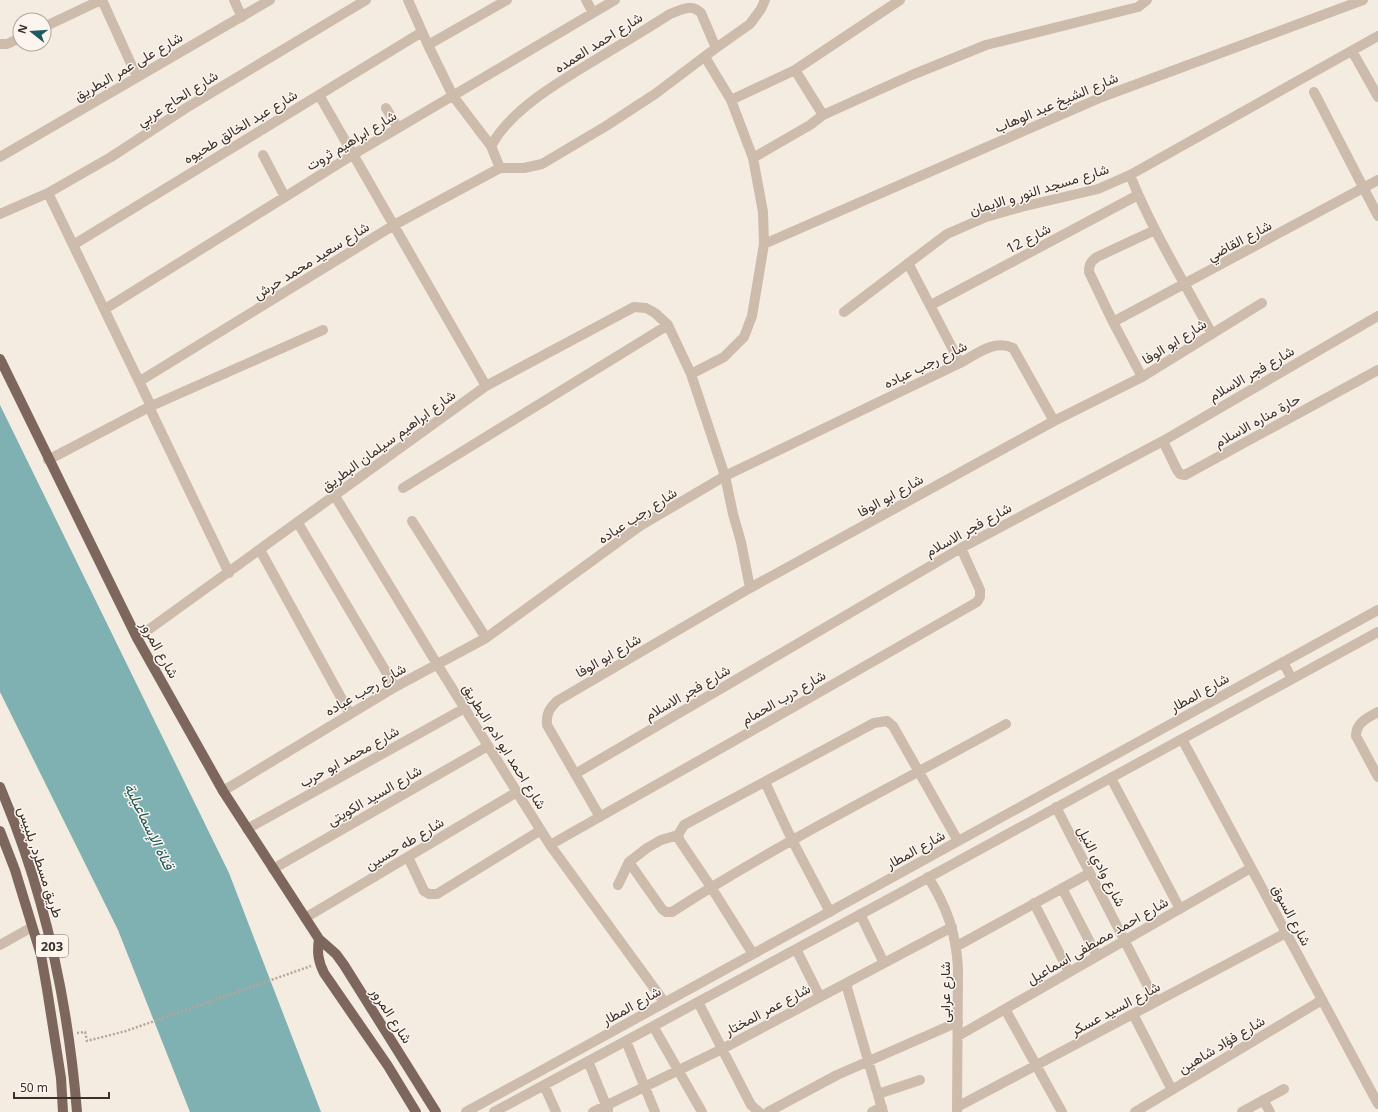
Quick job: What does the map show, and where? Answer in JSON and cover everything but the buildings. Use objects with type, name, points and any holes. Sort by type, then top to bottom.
[{"type":"main road","name":"شارع المرور","points":[[0,359],[48,460],[138,638],[223,791],[304,918],[319,939],[336,954],[344,964],[436,1112]]},
{"type":"main road","name":"طريق مسطرد, بلبيس","points":[[0,787],[29,864],[46,922],[69,1035],[77,1112]]},
{"type":"main road","name":"طريق مسطرد, بلبيس","points":[[0,831],[15,870],[41,955],[48,989],[61,1078],[63,1112]]},
{"type":"main road","points":[[319,939],[317,951],[319,963],[324,973],[388,1066],[416,1112]]},
{"type":"street","points":[[52,23],[102,0],[137,77]]},
{"type":"street","points":[[234,0],[242,17]]},
{"type":"street","name":"شارع على عمر البطريق","points":[[0,158],[270,0]]},
{"type":"street","name":"شارع الحاج عربي","points":[[0,214],[48,193],[111,157],[186,108],[366,0]]},
{"type":"street","points":[[428,45],[507,0]]},
{"type":"street","points":[[586,0],[593,13]]},
{"type":"street","name":"شارع ابراهيم ثروت","points":[[105,310],[354,154],[615,0]]},
{"type":"street","points":[[410,1],[422,32],[453,96],[491,146],[500,168],[524,168],[542,164],[606,126],[655,94],[750,24],[761,9],[765,0]]},
{"type":"street","points":[[731,100],[795,70],[900,0]]},
{"type":"street","points":[[753,158],[810,125],[823,115],[912,75],[986,45],[1138,7],[1146,0]]},
{"type":"street","name":"شارع الشيخ عبد الوهاب","points":[[764,244],[1102,97],[1363,0]]},
{"type":"street","name":"شارع احمد العمده","points":[[491,146],[497,134],[508,122],[540,95],[670,14],[690,8],[696,8],[701,13],[716,48]]},
{"type":"street","name":"شارع عبد الخالق طحيوه","points":[[73,245],[422,32]]},
{"type":"street","name":"شارع مسجد النور و الايمان","points":[[844,312],[947,234],[986,217],[1021,207],[1098,189],[1130,175],[1378,36]]},
{"type":"street","points":[[0,44],[7,44],[12,42]]},
{"type":"street","points":[[1352,51],[1378,98]]},
{"type":"street","points":[[691,374],[724,357],[744,337],[752,316],[764,244],[763,212],[753,158],[731,100],[705,57]]},
{"type":"street","points":[[795,70],[823,115]]},
{"type":"street","points":[[1314,92],[1378,216]]},
{"type":"street","points":[[319,95],[486,386]]},
{"type":"street","points":[[386,108],[398,128]]},
{"type":"street","points":[[263,155],[285,197]]},
{"type":"street","name":"شارع سعيد محمد حرش","points":[[140,381],[394,225],[500,168]]},
{"type":"street","points":[[1130,175],[1155,230],[1212,334]]},
{"type":"street","name":"شارع القاضي","points":[[1113,322],[1185,285],[1378,180]]},
{"type":"street","points":[[48,193],[150,401],[149,407],[229,573]]},
{"type":"street","name":"شارع 12","points":[[930,305],[1138,195]]},
{"type":"street","points":[[1142,378],[1088,272],[1092,260],[1097,256],[1155,230]]},
{"type":"street","points":[[908,263],[960,363]]},
{"type":"street","name":"شارع ابو الوفا","points":[[575,774],[548,725],[546,716],[550,708],[557,701],[750,588],[1054,421],[1142,378],[1262,303]]},
{"type":"street","name":"شارع ابراهيم سيلمان البطريق","points":[[138,638],[486,386],[634,307],[646,308],[655,313],[668,324]]},
{"type":"street","name":"شارع فجر الاسلام","points":[[575,774],[961,548],[1164,441],[1378,316]]},
{"type":"street","points":[[403,488],[668,324],[691,374],[725,476],[732,514],[741,542],[750,588]]},
{"type":"street","points":[[48,460],[149,407],[323,330]]},
{"type":"street","name":"شارع رجب عباده","points":[[223,791],[395,687],[486,638],[640,526],[725,476],[995,345],[1006,344],[1013,348],[1054,421]]},
{"type":"street","name":"حارة مناره الاسلام","points":[[1164,441],[1177,470],[1180,474],[1185,475],[1378,370]]},
{"type":"street","name":"شارع احمد ابو ادم البطريق","points":[[335,496],[464,708],[550,845],[665,1002]]},
{"type":"street","points":[[412,521],[486,638]]},
{"type":"street","points":[[298,523],[395,687]]},
{"type":"street","name":"شارع درب الحمام","points":[[550,845],[600,818],[977,602],[980,597],[980,590],[961,548]]},
{"type":"street","points":[[260,550],[350,714]]},
{"type":"street","name":"شارع المطار","points":[[466,1112],[1378,610]]},
{"type":"street","name":"شارع المطار","points":[[494,1112],[1378,632]]},
{"type":"street","points":[[1283,662],[1292,679]]},
{"type":"street","name":"شارع محمد ابو حرب","points":[[247,829],[464,708]]},
{"type":"street","points":[[1378,712],[1363,720],[1356,730],[1356,736],[1378,777]]},
{"type":"street","points":[[618,885],[630,862],[647,848],[661,840],[678,835],[684,825],[874,723],[881,721],[887,721],[893,726],[958,841]]},
{"type":"street","points":[[630,862],[662,910],[672,912],[711,887],[792,840],[1006,724]]},
{"type":"street","name":"شارع السوق","points":[[1182,739],[1378,1104]]},
{"type":"street","name":"شارع السيد الكويتى","points":[[273,869],[488,746]]},
{"type":"street","points":[[575,774],[600,818]]},
{"type":"street","points":[[1111,778],[1180,909]]},
{"type":"street","points":[[764,782],[792,840],[830,912]]},
{"type":"street","name":"شارع طه حسين","points":[[304,918],[517,792]]},
{"type":"street","name":"شارع وادي النيل","points":[[1056,807],[1156,1002]]},
{"type":"street","points":[[408,857],[424,891],[429,894],[437,894],[541,830]]},
{"type":"street","points":[[678,835],[680,841],[753,954]]},
{"type":"street","name":"شارع احمد مصطفى اسماعيل","points":[[958,1036],[1251,868]]},
{"type":"street","points":[[956,946],[1090,873]]},
{"type":"street","name":"شارع عرابى","points":[[928,877],[938,893],[952,927],[956,946],[958,968],[957,1110]]},
{"type":"street","points":[[891,878],[900,892]]},
{"type":"street","points":[[1062,888],[1097,956]]},
{"type":"street","points":[[1034,903],[1069,972]]},
{"type":"street","points":[[860,914],[884,963]]},
{"type":"street","points":[[0,945],[32,927]]},
{"type":"street","name":"شارع عمر المختار","points":[[593,1112],[608,1109],[645,1087],[722,1049],[952,927]]},
{"type":"street","name":"شارع السيد عسكر","points":[[957,1110],[1036,1066],[1286,933]]},
{"type":"street","points":[[796,949],[820,997]]},
{"type":"street","points":[[846,984],[882,1110],[872,1112]]},
{"type":"street","name":"شارع فؤاد شاهين","points":[[1135,1112],[1322,1000]]},
{"type":"street","points":[[698,1002],[751,1105],[759,1112]]},
{"type":"street","points":[[1005,1010],[1062,1112]]},
{"type":"street","points":[[1133,1014],[1172,1090]]},
{"type":"street","points":[[768,1112],[827,1080],[958,1022]]},
{"type":"street","points":[[653,1026],[702,1112]]},
{"type":"street","points":[[626,1041],[655,1112]]},
{"type":"street","points":[[588,1061],[608,1109]]},
{"type":"street","points":[[878,1094],[920,1080]]},
{"type":"street","points":[[544,1085],[556,1112]]},
{"type":"street","points":[[1242,1112],[1284,1089]]},
{"type":"street","points":[[1263,1100],[1270,1112]]},
{"type":"path","points":[[69,1035],[85,1032],[87,1041],[126,1031],[319,963]]},
{"type":"water","name":"قناة الإسماعيلية","points":[[0,405],[229,873],[321,1112],[190,1112],[118,930],[0,692]]}]
